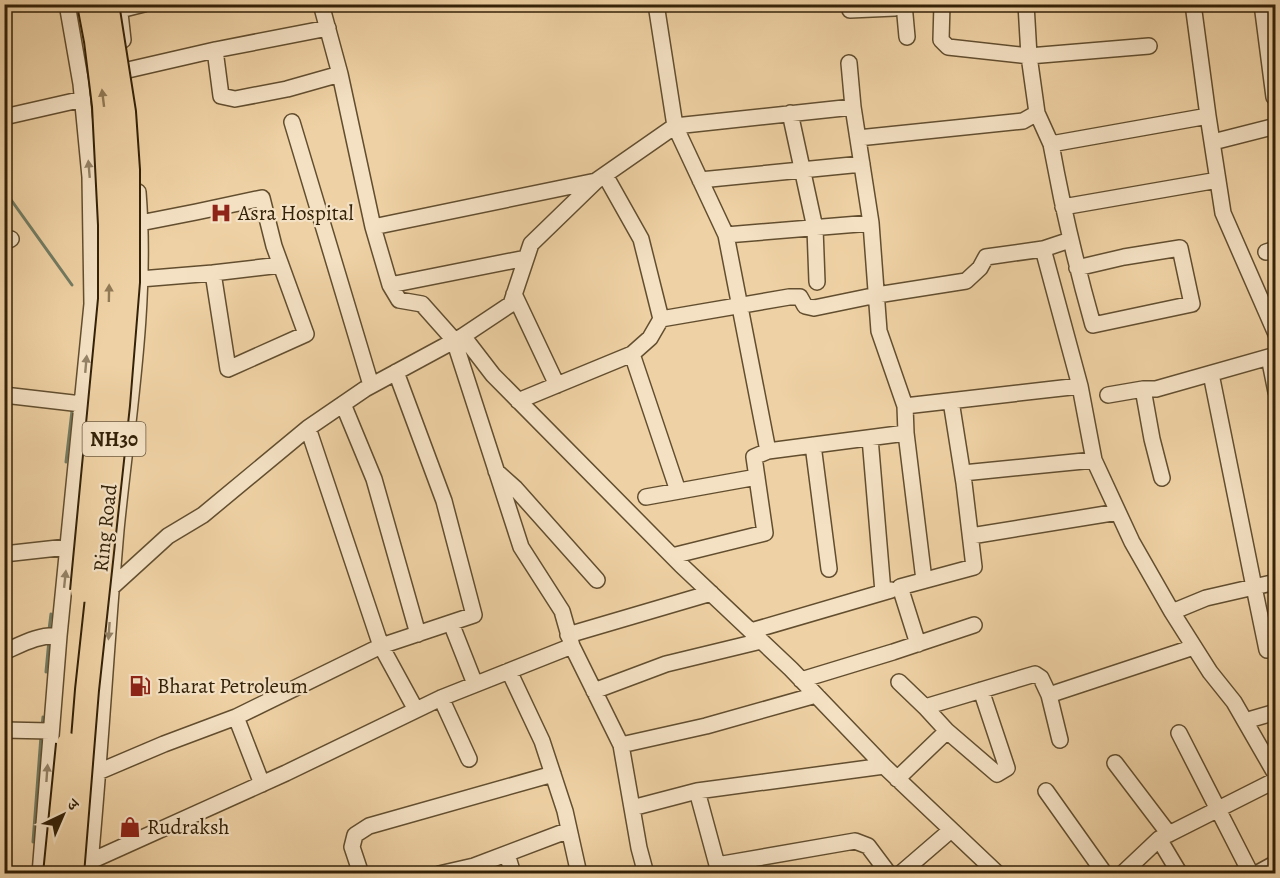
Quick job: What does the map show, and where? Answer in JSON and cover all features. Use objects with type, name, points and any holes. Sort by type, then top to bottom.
[{"type":"highway","name":"Ring Road","points":[[55,873],[110,299],[110,225],[104,106],[89,4]]},
{"type":"highway","name":"Ring Road","points":[[84,869],[87,690],[118,405],[128,282],[128,170],[115,6]]},
{"type":"street","points":[[40,873],[43,730],[50,636],[82,404],[92,304],[90,177],[83,99],[67,4]]},
{"type":"street","points":[[84,869],[98,772],[112,587],[139,313],[140,223],[128,70],[115,6],[144,4]]},
{"type":"street","points":[[321,4],[340,74],[373,227],[390,285],[399,300],[422,304],[459,338],[518,401],[672,556],[801,680],[897,779],[998,873]]},
{"type":"street","points":[[656,4],[675,126],[726,235],[768,451]]},
{"type":"street","points":[[850,10],[895,8],[900,4]]},
{"type":"street","points":[[904,4],[907,37]]},
{"type":"street","points":[[942,4],[941,40],[948,47],[1029,56],[1149,46]]},
{"type":"street","points":[[1026,4],[1029,56],[1037,113],[1051,144],[1070,240],[1077,268],[1093,325],[1192,304],[1180,248],[1124,257],[1077,268]]},
{"type":"street","points":[[1193,4],[1223,213],[1275,334]]},
{"type":"street","points":[[1262,4],[1271,33],[1275,97]]},
{"type":"street","points":[[128,70],[328,28]]},
{"type":"street","points":[[215,50],[221,96],[234,99],[287,89],[340,74]]},
{"type":"street","points":[[849,63],[853,107],[871,223],[879,331],[905,406],[906,433],[924,580]]},
{"type":"street","points":[[4,117],[83,99]]},
{"type":"street","points":[[112,587],[168,536],[203,514],[308,429],[343,404],[371,385],[459,338],[511,304],[531,244],[600,178],[675,126],[853,107]]},
{"type":"street","points":[[790,113],[815,228],[817,282]]},
{"type":"street","points":[[858,138],[1023,121],[1037,113]]},
{"type":"street","points":[[1051,144],[1208,116]]},
{"type":"street","points":[[292,122],[371,385]]},
{"type":"street","points":[[1213,142],[1275,126]]},
{"type":"street","points":[[700,180],[862,164]]},
{"type":"street","points":[[373,227],[600,178]]},
{"type":"street","points":[[518,401],[632,354],[650,338],[661,319],[641,239],[600,178]]},
{"type":"street","points":[[1063,207],[1218,180]]},
{"type":"street","points":[[140,223],[262,198],[281,265],[306,334],[228,369],[213,273]]},
{"type":"street","points":[[726,235],[871,223]]},
{"type":"street","points":[[661,319],[789,297],[800,297],[805,306],[814,308],[966,281],[980,268],[986,257],[1043,249],[1070,240]]},
{"type":"street","points":[[1043,249],[1080,386],[1094,460],[1132,542],[1172,612],[1210,672],[1234,702],[1275,774],[1219,808],[1164,836],[1122,873]]},
{"type":"street","points":[[390,285],[526,258]]},
{"type":"street","points":[[140,279],[281,265]]},
{"type":"street","points":[[514,294],[556,385]]},
{"type":"street","points":[[459,338],[496,471],[521,547],[562,611],[570,640],[621,745],[639,848],[646,873]]},
{"type":"street","points":[[632,354],[678,491]]},
{"type":"street","points":[[1108,395],[1156,389],[1272,356],[1275,392]]},
{"type":"street","points":[[98,772],[236,717],[381,646],[474,615],[444,501],[396,372]]},
{"type":"street","points":[[1211,374],[1267,650]]},
{"type":"street","points":[[905,406],[1080,386]]},
{"type":"street","points":[[1143,389],[1162,478]]},
{"type":"street","points":[[4,394],[129,409]]},
{"type":"street","points":[[594,691],[666,664],[756,636],[882,592],[974,567],[963,473],[951,400]]},
{"type":"street","points":[[343,404],[374,479],[418,634]]},
{"type":"street","points":[[308,429],[381,646],[416,710]]},
{"type":"street","points":[[672,556],[765,533],[754,457],[768,451],[906,433]]},
{"type":"street","points":[[870,438],[882,592]]},
{"type":"street","points":[[813,445],[829,569]]},
{"type":"street","points":[[963,473],[1094,460]]},
{"type":"street","points":[[496,471],[515,488],[597,580]]},
{"type":"street","points":[[646,497],[757,477]]},
{"type":"street","points":[[970,536],[1118,512]]},
{"type":"street","points":[[4,554],[63,548]]},
{"type":"street","points":[[1172,612],[1206,598],[1275,582]]},
{"type":"street","points":[[900,587],[918,644]]},
{"type":"street","points":[[84,869],[441,698],[509,671],[570,640],[711,593]]},
{"type":"street","points":[[451,623],[475,684]]},
{"type":"street","points":[[801,680],[974,625]]},
{"type":"street","points":[[4,652],[50,636]]},
{"type":"street","points":[[1049,695],[1194,647]]},
{"type":"street","points":[[509,671],[542,741],[565,811],[579,873]]},
{"type":"street","points":[[925,707],[1035,674],[1041,678],[1049,695],[1060,740]]},
{"type":"street","points":[[899,682],[947,731],[997,774],[1007,768],[981,690]]},
{"type":"street","points":[[621,745],[706,726],[816,695]]},
{"type":"street","points":[[441,698],[469,759]]},
{"type":"street","points":[[1245,721],[1275,711]]},
{"type":"street","points":[[236,717],[262,784]]},
{"type":"street","points":[[4,730],[43,730]]},
{"type":"street","points":[[897,779],[947,731]]},
{"type":"street","points":[[1179,733],[1251,873]]},
{"type":"street","points":[[1115,763],[1164,836],[1180,873]]},
{"type":"street","points":[[632,808],[697,791],[884,766]]},
{"type":"street","points":[[361,873],[352,848],[355,835],[369,826],[553,774]]},
{"type":"street","points":[[697,791],[718,869],[855,841],[868,846],[889,873]]},
{"type":"street","points":[[1047,791],[1106,873]]},
{"type":"street","points":[[439,873],[474,866],[569,830]]},
{"type":"street","points":[[900,873],[951,830]]},
{"type":"street","points":[[507,854],[513,873]]},
{"type":"street","points":[[1256,873],[1275,863]]},
{"type":"waterway","points":[[4,190],[72,285]]},
{"type":"waterway","points":[[66,462],[72,411]]},
{"type":"waterway","points":[[49,630],[51,614]]},
{"type":"waterway","points":[[46,672],[49,640]]},
{"type":"waterway","points":[[42,727],[43,717]]},
{"type":"waterway","points":[[33,842],[41,736]]},
{"type":"place","name":"Asra Hospital","points":[[221,213]]},
{"type":"place","name":"Bharat Petroleum","points":[[140,686]]},
{"type":"place","name":"Rudraksh","points":[[130,827]]}]
